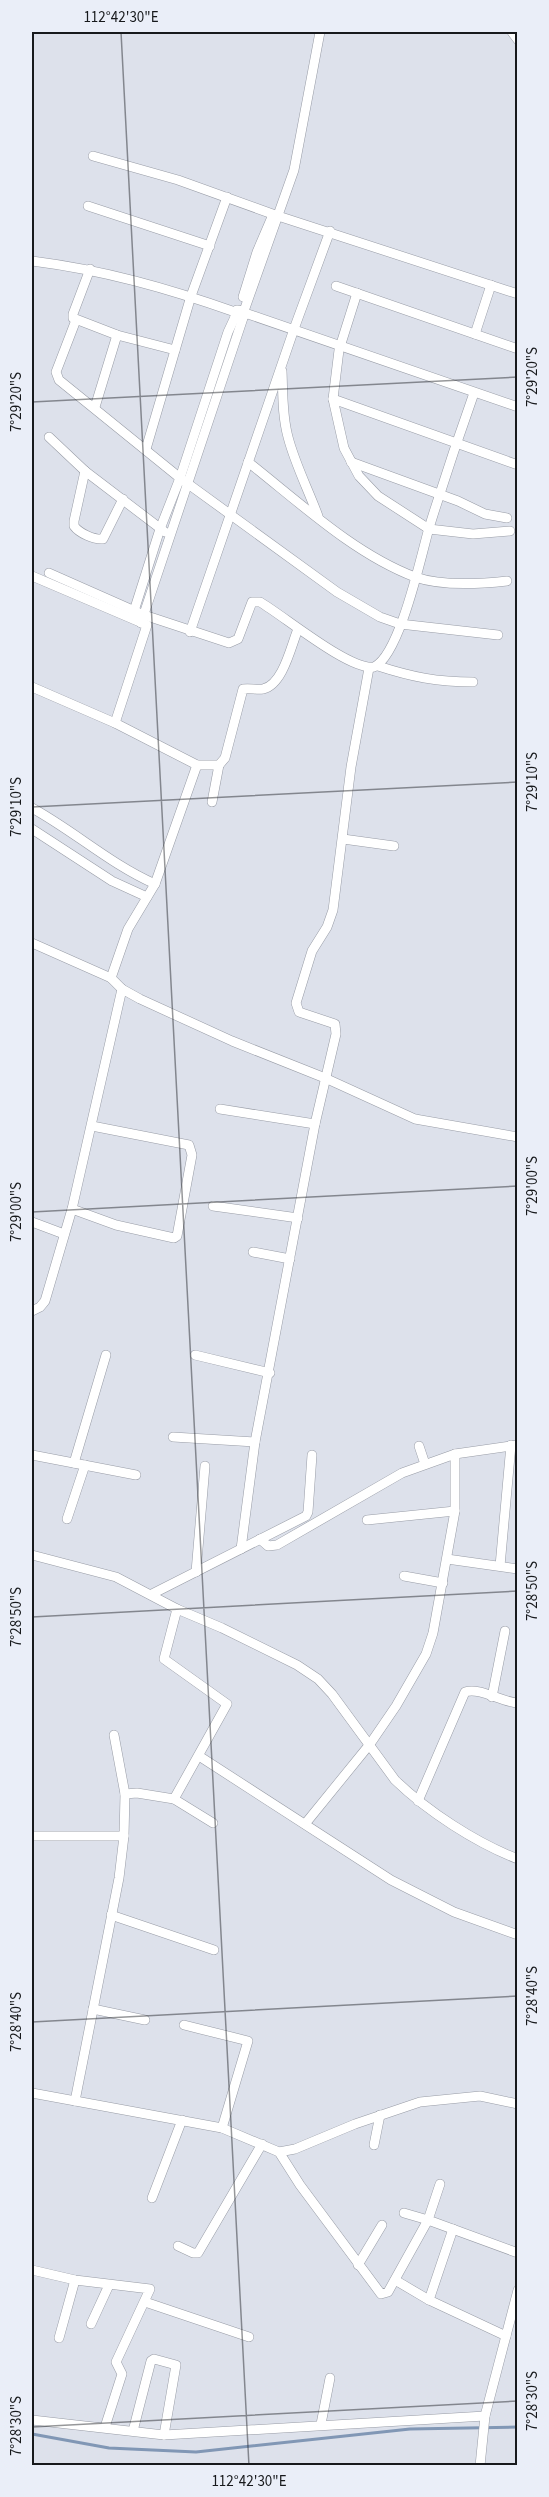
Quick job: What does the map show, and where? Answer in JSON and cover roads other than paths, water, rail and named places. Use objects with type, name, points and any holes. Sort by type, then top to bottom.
[{"type":"street","points":[[115,723],[184,480],[241,314],[257,252],[280,207],[294,170],[320,32]]},
{"type":"street","points":[[512,32],[518,40]]},
{"type":"street","points":[[93,156],[227,197],[280,207],[330,231],[518,294]]},
{"type":"street","points":[[146,449],[191,296],[227,197]]},
{"type":"street","points":[[88,206],[210,246]]},
{"type":"street","points":[[190,632],[330,231]]},
{"type":"street","points":[[32,261],[90,269],[191,296],[518,407]]},
{"type":"street","points":[[90,269],[73,315],[76,320],[117,335],[175,350]]},
{"type":"street","points":[[475,334],[491,285]]},
{"type":"street","points":[[336,286],[517,347]]},
{"type":"street","points":[[357,293],[341,348],[333,399],[344,448],[351,462],[368,487],[429,529],[458,533],[510,531]]},
{"type":"street","points":[[76,320],[56,375],[184,480],[337,592],[380,617],[400,624],[498,635]]},
{"type":"street","points":[[95,407],[117,335]]},
{"type":"street","points":[[282,366],[287,435],[294,459],[319,518]]},
{"type":"street","points":[[241,1549],[255,1442],[270,1373],[315,1120],[336,1034],[335,1024],[299,1012],[296,1007],[306,969],[333,910],[351,767],[374,667],[385,657],[417,578],[429,529],[455,444],[474,393]]},
{"type":"street","points":[[333,399],[518,465]]},
{"type":"street","points":[[49,437],[85,471],[170,535]]},
{"type":"street","points":[[248,462],[361,549],[417,578],[463,583],[507,581]]},
{"type":"street","points":[[351,462],[441,494],[485,514],[507,518]]},
{"type":"street","points":[[85,471],[74,521],[74,526],[78,531],[97,539],[103,539],[123,499]]},
{"type":"street","points":[[134,610],[160,529],[184,480]]},
{"type":"street","points":[[483,533],[485,514]]},
{"type":"street","points":[[50,573],[134,610],[146,620]]},
{"type":"street","points":[[32,576],[146,620],[229,644],[236,642],[249,607],[255,601],[265,605],[298,629],[346,658],[437,682],[473,682]]},
{"type":"street","points":[[212,802],[219,765],[226,753],[243,689],[264,689],[274,684],[280,676],[298,629]]},
{"type":"street","points":[[32,687],[115,723],[197,765],[219,765]]},
{"type":"street","points":[[111,978],[128,929],[154,885],[197,765]]},
{"type":"street","points":[[32,808],[123,868],[154,885]]},
{"type":"street","points":[[32,829],[112,881],[147,896]]},
{"type":"street","points":[[343,840],[394,846]]},
{"type":"street","points":[[32,943],[111,978],[122,989],[232,1041],[325,1078],[416,1119],[518,1137]]},
{"type":"street","points":[[32,1311],[45,1301],[71,1209],[122,989]]},
{"type":"street","points":[[220,1109],[315,1120]]},
{"type":"street","points":[[71,1209],[116,1225],[174,1238],[177,1236],[192,1155],[189,1145],[92,1126]]},
{"type":"street","points":[[213,1206],[298,1218]]},
{"type":"street","points":[[32,1222],[64,1234]]},
{"type":"street","points":[[253,1252],[290,1259]]},
{"type":"street","points":[[74,1463],[106,1355]]},
{"type":"street","points":[[195,1355],[270,1373]]},
{"type":"street","points":[[173,1437],[255,1442]]},
{"type":"street","points":[[263,1542],[277,1545],[402,1473],[422,1457],[514,1445],[500,1566]]},
{"type":"street","points":[[305,1824],[370,1744],[396,1706],[426,1654],[433,1633],[455,1511],[455,1454]]},
{"type":"street","points":[[32,1455],[136,1475]]},
{"type":"street","points":[[155,1596],[195,1572],[241,1549],[263,1542],[307,1514],[312,1455]]},
{"type":"street","points":[[68,1519],[85,1465]]},
{"type":"street","points":[[195,1572],[204,1466]]},
{"type":"street","points":[[368,1520],[455,1511]]},
{"type":"street","points":[[32,1555],[116,1577],[173,1607],[280,1655],[311,1674],[332,1694],[395,1780],[418,1800],[474,1837],[518,1859]]},
{"type":"street","points":[[447,1559],[518,1569]]},
{"type":"street","points":[[404,1576],[443,1583]]},
{"type":"street","points":[[173,1607],[164,1659],[227,1704],[174,1799]]},
{"type":"street","points":[[492,1697],[505,1630]]},
{"type":"street","points":[[418,1800],[465,1692],[474,1691],[518,1703]]},
{"type":"street","points":[[75,2101],[111,1915],[130,1794],[114,1735]]},
{"type":"street","points":[[200,1756],[411,1890],[454,1912],[518,1935]]},
{"type":"street","points":[[130,1794],[174,1799],[213,1823]]},
{"type":"street","points":[[32,1836],[124,1836]]},
{"type":"street","points":[[111,1915],[214,1950]]},
{"type":"street","points":[[93,2009],[145,2020]]},
{"type":"street","points":[[184,2025],[248,2041],[222,2128]]},
{"type":"street","points":[[32,2094],[222,2128],[279,2152],[300,2185],[381,2294],[388,2292],[428,2220],[440,2184]]},
{"type":"street","points":[[279,2152],[295,2149],[380,2115],[420,2102],[467,2096],[488,2096],[518,2104]]},
{"type":"street","points":[[374,2145],[380,2115]]},
{"type":"street","points":[[152,2198],[182,2120]]},
{"type":"street","points":[[178,2246],[198,2253],[262,2144]]},
{"type":"street","points":[[404,2213],[518,2253]]},
{"type":"street","points":[[358,2265],[382,2225]]},
{"type":"street","points":[[429,2300],[453,2229]]},
{"type":"street","points":[[32,2270],[75,2280],[149,2288],[150,2290],[116,2362],[122,2374],[105,2427]]},
{"type":"street","points":[[59,2338],[75,2280]]},
{"type":"street","points":[[395,2280],[429,2300],[506,2336]]},
{"type":"street","points":[[91,2324],[109,2285]]},
{"type":"street","points":[[480,2463],[485,2419],[518,2290]]},
{"type":"street","points":[[145,2302],[249,2337]]},
{"type":"street","points":[[133,2431],[151,2361],[154,2359],[176,2366],[164,2434]]},
{"type":"street","points":[[321,2424],[330,2378]]},
{"type":"street","points":[[32,2420],[164,2434],[321,2424],[355,2425],[485,2419]]},
{"type":"waterway","points":[[32,2434],[109,2448],[196,2452],[410,2429],[518,2427]]}]
